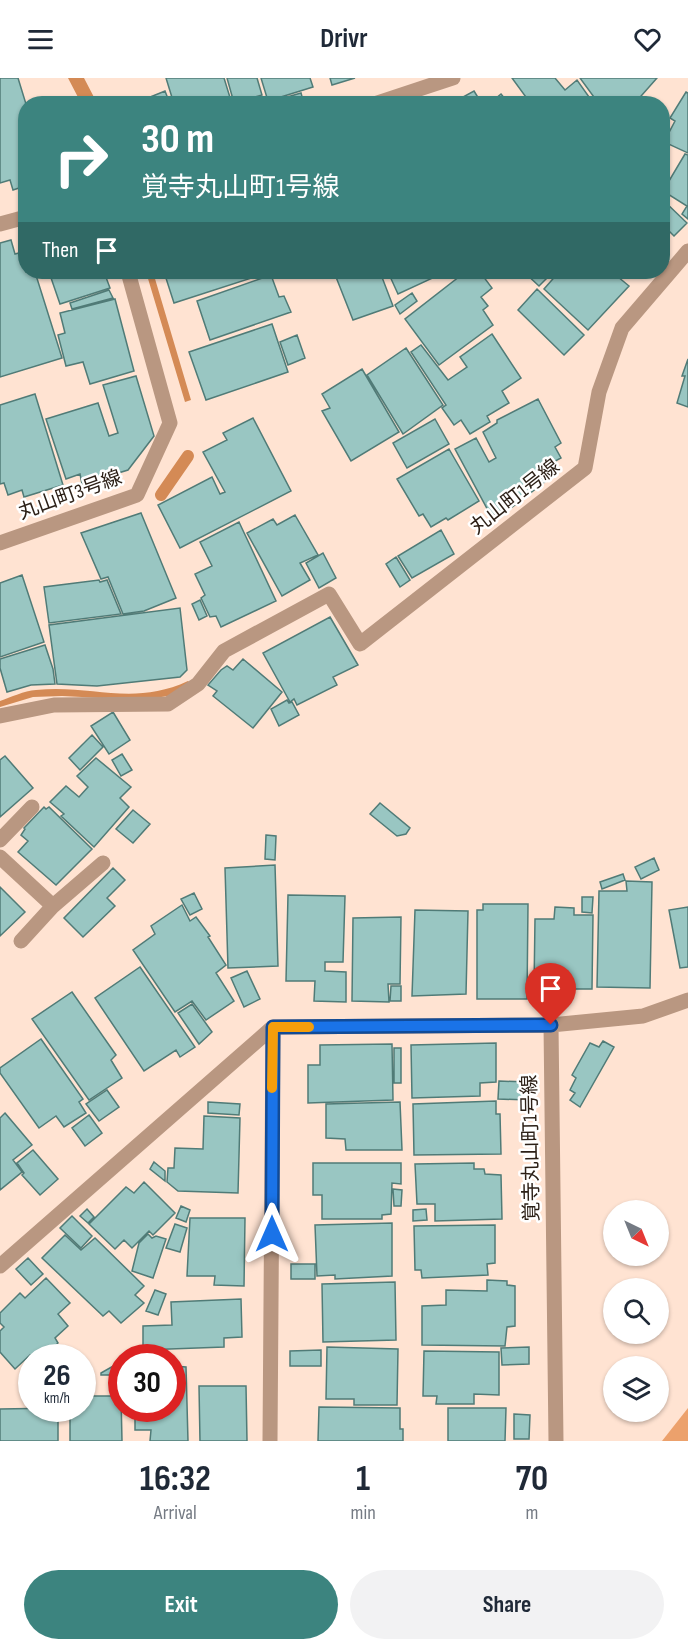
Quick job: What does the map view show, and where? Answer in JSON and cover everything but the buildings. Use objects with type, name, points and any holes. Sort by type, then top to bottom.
[{"type":"street","points":[[399,96],[453,78]]},
{"type":"street","points":[[0,224],[18,219]]},
{"type":"street","name":"丸山町1号線","points":[[670,272],[688,251]]},
{"type":"street","name":"丸山町3号線","points":[[0,543],[137,495],[170,423],[130,279]]},
{"type":"street","name":"丸山町1号線","points":[[0,716],[54,705],[168,704],[198,684],[224,651],[330,594],[360,644],[585,468],[599,392],[622,328],[664,279]]},
{"type":"street","points":[[0,840],[32,807]]},
{"type":"street","points":[[0,857],[53,906]]},
{"type":"street","points":[[21,941],[53,906],[103,863]]},
{"type":"street","points":[[0,1266],[273,1027],[551,1025],[643,1016],[688,1000]]},
{"type":"street","name":"覚寺丸山町1号線","points":[[551,1025],[556,1441]]},
{"type":"street","points":[[270,1441],[273,1027]]},
{"type":"shaded area","points":[[68,78],[84,78],[93,96],[77,96]]},
{"type":"shaded area","points":[[148,279],[155,279],[191,400],[185,402]]},
{"type":"shaded area","points":[[188,681],[191,684],[175,695],[141,700],[62,696],[33,697],[0,707],[0,701],[31,691],[56,689],[148,693],[168,689]]},
{"type":"shaded area","points":[[688,1408],[688,1441],[662,1441]]},
{"type":"waterway","points":[[161,495],[188,456]]},
{"type":"slow traffic","points":[[272,1088],[273,1027],[309,1027]]},
{"type":"route","points":[[272,1234],[273,1027],[551,1025]]}]
